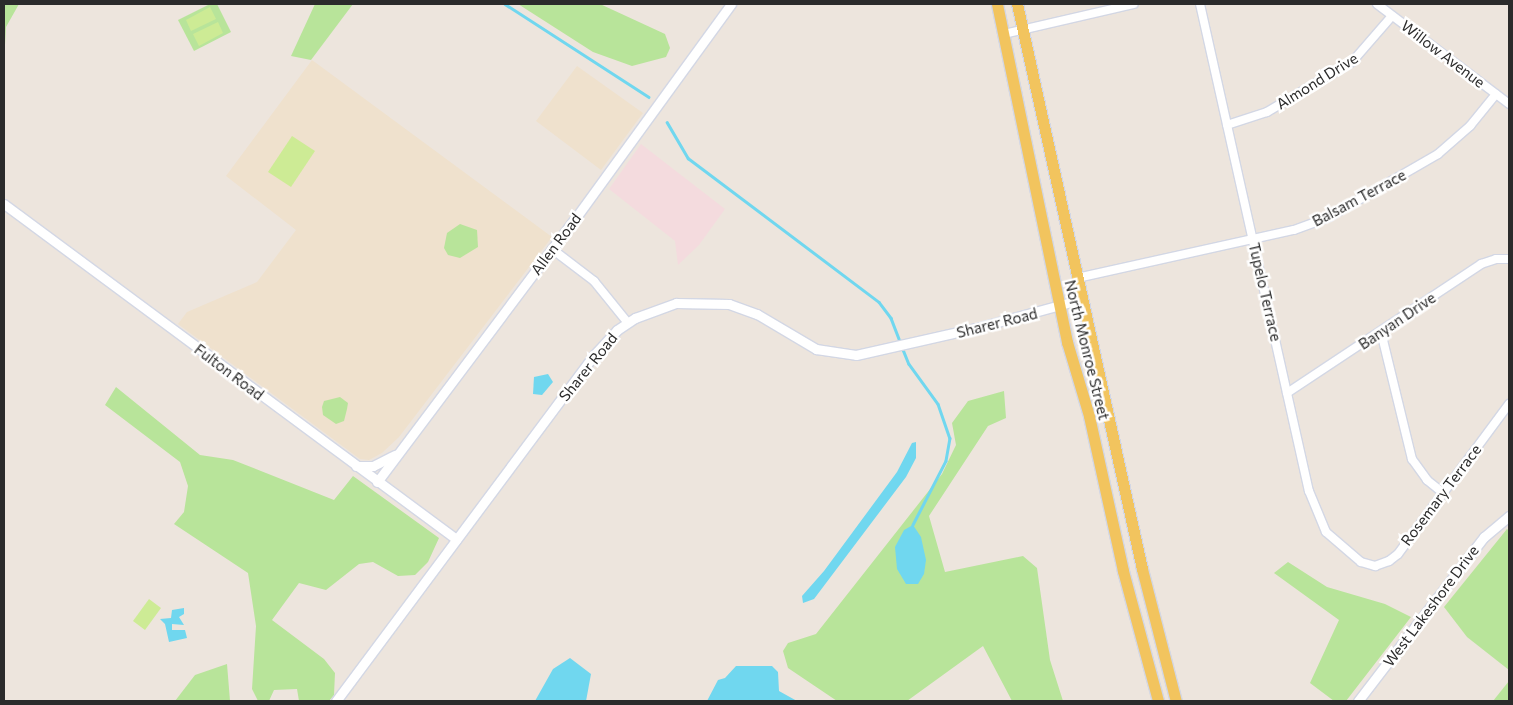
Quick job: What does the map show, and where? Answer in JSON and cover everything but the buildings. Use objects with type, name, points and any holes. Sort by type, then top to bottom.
[{"type":"main road","name":"North Monroe Street","points":[[996,4],[1004,34],[1059,307],[1098,457],[1123,572],[1158,701]]},
{"type":"main road","name":"North Monroe Street","points":[[1017,4],[1142,569],[1176,701]]},
{"type":"main road","points":[[1034,183],[1055,177]]},
{"type":"main road","points":[[1093,438],[1112,434]]},
{"type":"main road","points":[[1098,457],[1117,456]]},
{"type":"main road","points":[[1123,572],[1142,569]]},
{"type":"main road","points":[[1127,587],[1145,582]]},
{"type":"street","name":"Allen Road","points":[[377,482],[395,454],[552,249],[731,4]]},
{"type":"street","points":[[1004,34],[1134,4]]},
{"type":"street","name":"Tupelo Terrace","points":[[1200,4],[1314,510],[1326,532],[1361,562]]},
{"type":"street","name":"Willow Avenue","points":[[1377,4],[1509,104]]},
{"type":"street","name":"Almond Drive","points":[[1227,125],[1267,112],[1352,62],[1392,16]]},
{"type":"street","name":"Balsam Terrace","points":[[1078,278],[1294,230],[1329,217],[1428,160],[1464,132],[1496,94]]},
{"type":"street","name":"Fulton Road","points":[[4,204],[456,539]]},
{"type":"street","points":[[552,249],[594,281],[628,323]]},
{"type":"street","name":"Banyan Drive","points":[[1287,393],[1481,264],[1509,259]]},
{"type":"street","name":"Sharer Road","points":[[336,701],[592,357],[628,323],[668,305],[714,301],[757,314],[816,349],[843,355],[882,351],[1059,307],[1082,299]]},
{"type":"street","points":[[1381,332],[1412,459],[1427,480],[1443,493]]},
{"type":"street","name":"Rosemary Terrace","points":[[1361,562],[1375,566],[1393,557],[1509,404]]},
{"type":"street","points":[[356,466],[373,466],[395,454]]},
{"type":"street","name":"West Lakeshore Drive","points":[[1358,701],[1484,537],[1509,516]]},
{"type":"shaded area","points":[[312,60],[552,237],[399,437],[382,453],[369,460],[360,459],[178,324],[187,312],[257,282],[296,230],[226,176]]},
{"type":"shaded area","points":[[577,66],[643,113],[601,170],[536,121]]},
{"type":"shaded area","points":[[641,144],[725,209],[699,245],[678,265],[675,241],[609,189]]},
{"type":"green space","points":[[4,4],[19,4],[6,27],[4,63]]},
{"type":"green space","points":[[210,4],[217,4],[231,32],[194,51],[178,20]]},
{"type":"green space","points":[[315,4],[353,4],[311,60],[291,56]]},
{"type":"green space","points":[[518,4],[600,4],[665,34],[670,48],[666,57],[632,66],[593,52]]},
{"type":"green space","points":[[210,7],[216,19],[191,31],[186,20]]},
{"type":"green space","points":[[218,22],[223,33],[199,46],[193,34]]},
{"type":"green space","points":[[292,136],[315,151],[291,187],[268,172]]},
{"type":"green space","points":[[460,224],[477,230],[478,247],[460,258],[448,255],[444,248],[447,233]]},
{"type":"green space","points":[[116,387],[200,455],[233,460],[334,500],[353,476],[439,538],[428,562],[415,575],[398,576],[373,562],[359,564],[326,590],[299,583],[272,620],[324,659],[335,673],[334,695],[329,701],[299,701],[297,689],[274,690],[269,701],[258,701],[252,689],[256,626],[248,573],[174,524],[184,512],[188,486],[180,462],[105,405]]},
{"type":"green space","points":[[1004,391],[1006,418],[988,426],[929,516],[945,572],[1023,556],[1037,568],[1050,660],[1063,701],[1012,701],[983,646],[907,701],[837,701],[788,668],[783,651],[788,643],[816,634],[942,474],[956,445],[952,423],[968,401]]},
{"type":"green space","points":[[340,397],[348,403],[344,421],[336,424],[323,415],[322,407],[324,401]]},
{"type":"green space","points":[[1507,529],[1509,531],[1509,670],[1467,637],[1444,607]]},
{"type":"green space","points":[[1288,562],[1327,587],[1385,604],[1411,617],[1346,701],[1334,701],[1310,683],[1339,620],[1274,573]]},
{"type":"green space","points":[[149,599],[161,608],[145,630],[133,621]]},
{"type":"green space","points":[[227,664],[230,701],[175,701],[195,675]]},
{"type":"green space","points":[[1509,681],[1509,701],[1493,701]]},
{"type":"water","points":[[548,374],[553,382],[542,395],[533,394],[534,377]]},
{"type":"water","points":[[916,442],[916,458],[906,477],[814,599],[803,603],[802,596],[824,571],[897,472],[912,443]]},
{"type":"water","points":[[913,525],[921,537],[926,560],[924,574],[918,584],[906,584],[897,569],[895,547],[904,530]]},
{"type":"water","points":[[184,608],[184,614],[179,617],[184,625],[172,624],[172,630],[185,630],[187,638],[169,642],[165,624],[160,619],[171,618],[172,610]]},
{"type":"water","points":[[570,658],[591,674],[586,701],[535,701],[553,669]]},
{"type":"water","points":[[736,666],[772,666],[778,672],[779,691],[797,701],[707,701],[718,680],[725,678]]},
{"type":"waterway","points":[[505,4],[649,97]]},
{"type":"waterway","points":[[667,122],[688,158],[879,302],[891,318],[900,342]]},
{"type":"waterway","points":[[902,347],[909,364],[938,404],[950,438],[946,461],[913,525]]}]
